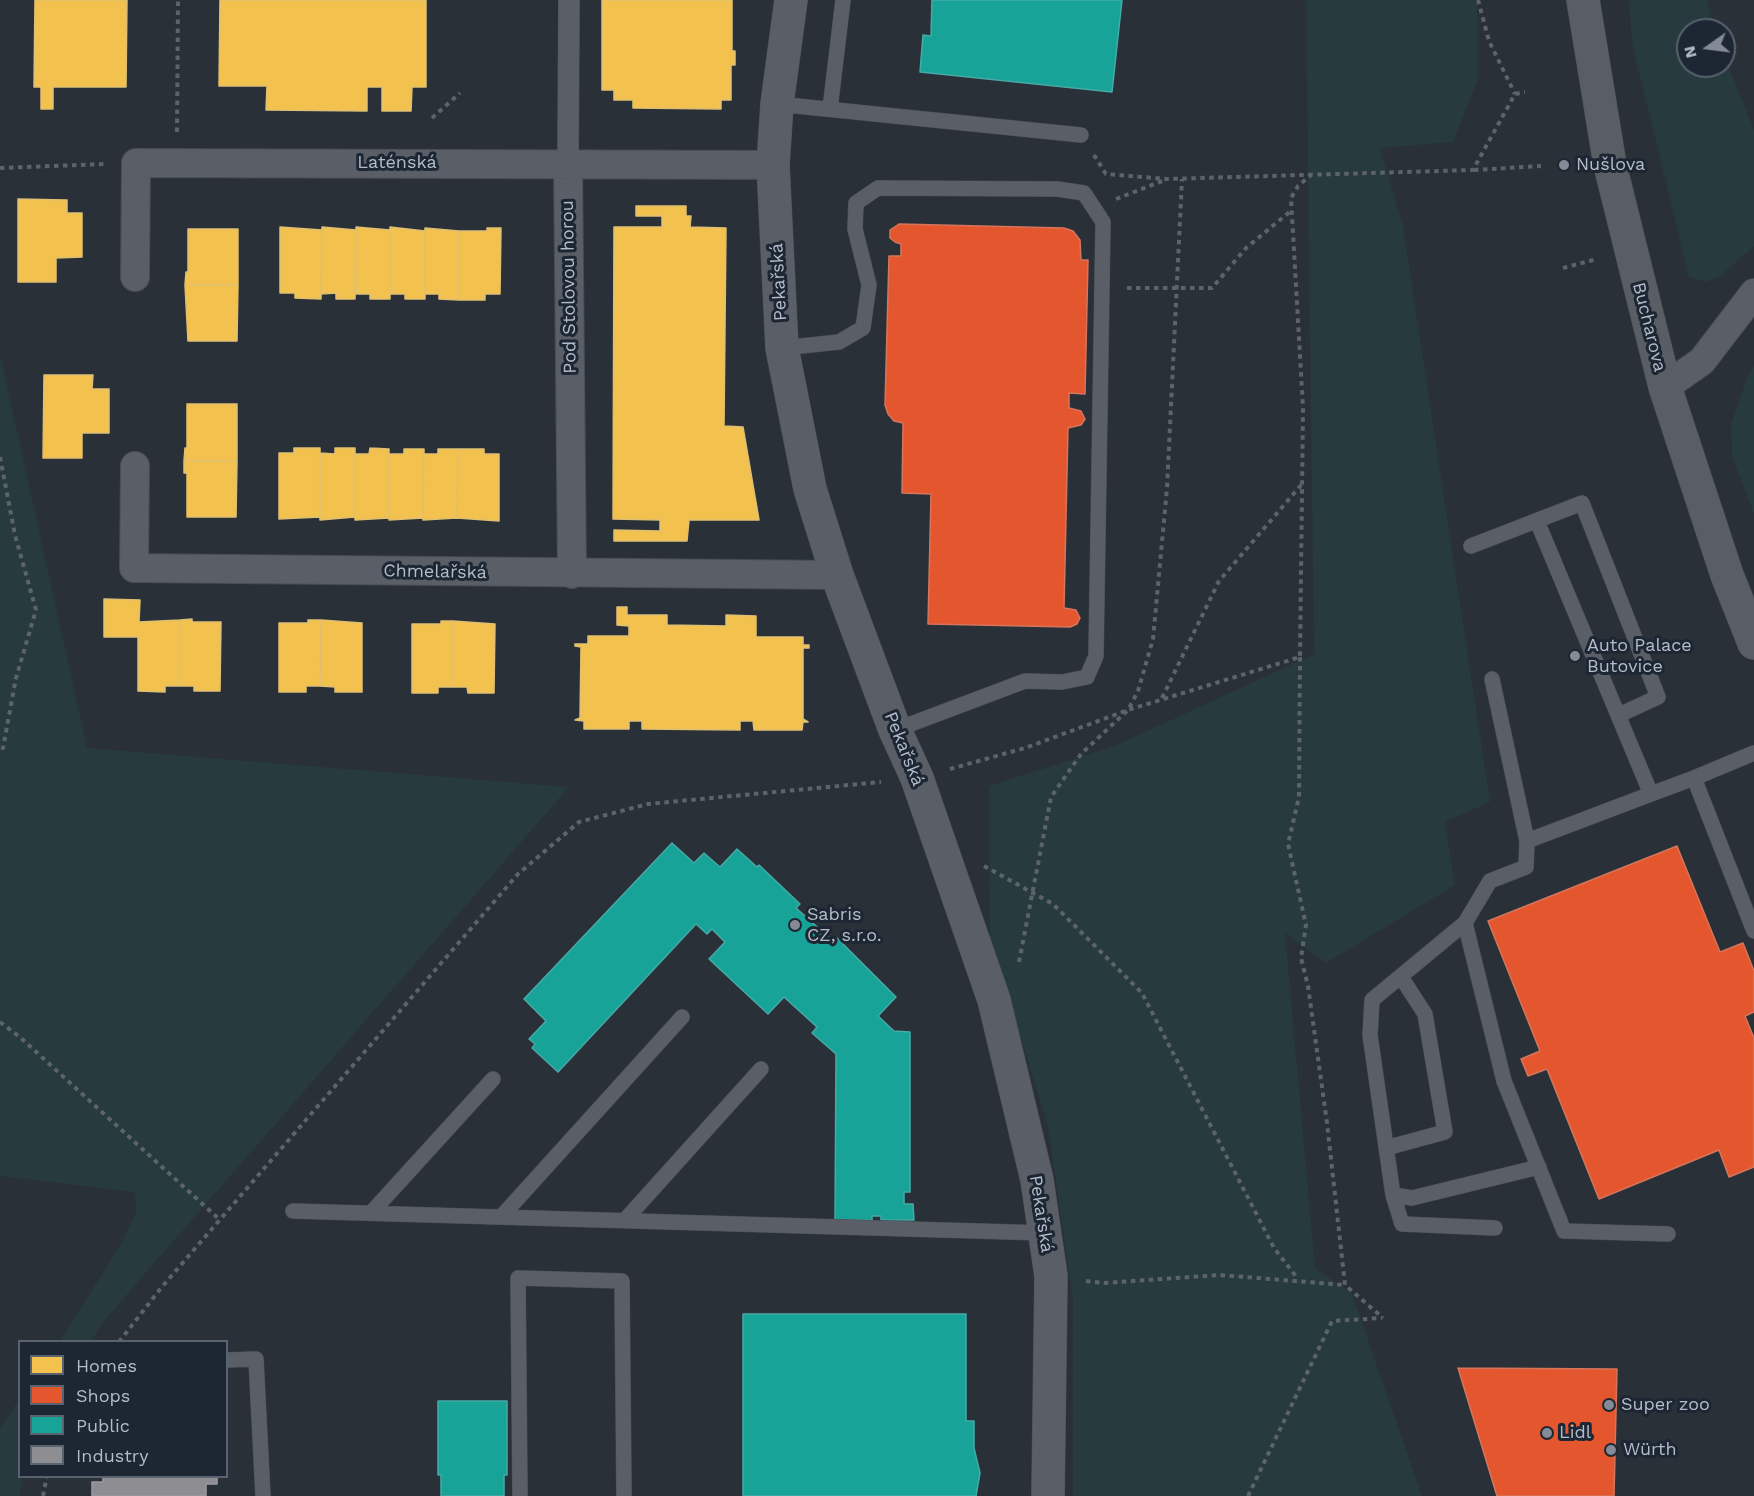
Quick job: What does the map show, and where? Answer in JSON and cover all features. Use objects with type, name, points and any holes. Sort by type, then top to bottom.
[{"type":"main road","name":"Bucharova","points":[[1583,0],[1610,165],[1665,387],[1727,575],[1754,644]]},
{"type":"street","name":"Pod Stolovou horou","points":[[569,0],[568,164],[572,574]]},
{"type":"street","name":"Pekařská","points":[[791,0],[777,104],[772,165],[782,348],[810,489],[837,575],[895,730],[917,778],[994,1000],[1037,1180],[1052,1276],[1048,1496]]},
{"type":"street","name":"Laténská","points":[[136,163],[772,165]]},
{"type":"street","points":[[135,277],[136,163]]},
{"type":"street","points":[[1665,387],[1702,361],[1754,293]]},
{"type":"street","name":"Chmelařská","points":[[135,466],[134,568],[837,575]]},
{"type":"lane","points":[[830,109],[843,0]]},
{"type":"lane","points":[[777,104],[1081,135]]},
{"type":"lane","points":[[782,348],[839,342],[863,328],[869,285],[855,229],[856,203],[878,188],[1057,189],[1084,193],[1103,222],[1096,656],[1087,677],[1062,682],[1025,681],[895,730]]},
{"type":"lane","points":[[1472,546],[1582,503],[1658,697],[1618,715]]},
{"type":"lane","points":[[1537,521],[1651,794]]},
{"type":"lane","points":[[1492,679],[1527,841],[1526,867],[1490,881],[1465,923],[1372,1000],[1370,1035],[1393,1195],[1402,1224],[1495,1228]]},
{"type":"lane","points":[[1527,841],[1754,753]]},
{"type":"lane","points":[[1694,778],[1754,932]]},
{"type":"lane","points":[[1465,923],[1504,1080],[1564,1231],[1668,1234]]},
{"type":"lane","points":[[1386,1148],[1445,1132],[1425,1014],[1401,977]]},
{"type":"lane","points":[[501,1217],[682,1017]]},
{"type":"lane","points":[[625,1221],[761,1069]]},
{"type":"lane","points":[[371,1213],[493,1079]]},
{"type":"lane","points":[[1393,1195],[1412,1198],[1539,1167]]},
{"type":"lane","points":[[293,1211],[1045,1233]]},
{"type":"lane","points":[[520,1496],[518,1278],[622,1281],[624,1496]]},
{"type":"lane","points":[[228,1360],[256,1359],[263,1496]]},
{"type":"path","points":[[177,163],[178,0]]},
{"type":"path","points":[[1478,0],[1489,41],[1515,94]]},
{"type":"path","points":[[1473,170],[1515,94],[1525,92]]},
{"type":"path","points":[[432,118],[460,93]]},
{"type":"path","points":[[1081,135],[1106,174],[1166,179],[1311,176],[1541,166]]},
{"type":"path","points":[[0,168],[136,163]]},
{"type":"path","points":[[1311,176],[1298,186],[1291,198],[1303,408],[1299,797],[1288,844],[1306,925],[1301,958],[1308,986],[1326,1111],[1345,1285]]},
{"type":"path","points":[[1094,207],[1166,179]]},
{"type":"path","points":[[1102,288],[1212,288],[1246,248],[1292,210]]},
{"type":"path","points":[[1563,268],[1602,258]]},
{"type":"path","points":[[0,457],[15,535],[36,610],[16,678],[3,748],[0,747]]},
{"type":"path","points":[[1161,699],[1219,581],[1302,484]]},
{"type":"path","points":[[120,1340],[518,874],[579,822],[648,804],[917,778],[1025,748],[1161,699],[1300,657]]},
{"type":"path","points":[[939,841],[1053,904],[1142,993],[1274,1248],[1298,1279]]},
{"type":"path","points":[[0,1022],[21,1038],[220,1220]]},
{"type":"path","points":[[1052,1276],[1104,1283],[1220,1275],[1345,1285],[1383,1318],[1332,1321],[1248,1496]]},
{"type":"path","points":[[43,1496],[47,1478]]},
{"type":"green space","points":[[1306,0],[1477,0],[1478,79],[1453,142],[1380,148],[1403,226],[1490,802],[1445,822],[1455,885],[1326,963],[1285,933],[1315,1268],[1352,1294],[1422,1496],[1073,1496],[1073,1301],[1048,1126],[990,938],[989,786],[1115,746],[1314,654]]},
{"type":"green space","points":[[1629,0],[1707,0],[1712,18],[1676,18],[1676,78],[1733,78],[1754,130],[1754,246],[1719,277],[1705,282],[1689,277],[1632,43]]},
{"type":"green space","points":[[0,354],[87,748],[569,787],[103,1322],[92,1340],[61,1340],[121,1244],[136,1213],[135,1192],[0,1176]]},
{"type":"green space","points":[[1754,366],[1754,514],[1732,457],[1731,424],[1747,378]]},
{"type":"green space","points":[[18,1401],[18,1478],[22,1478],[20,1496],[0,1496],[0,1428]]},
{"type":"building: Homes","points":[[35,0],[127,0],[126,87],[53,87],[53,109],[41,109],[41,87],[34,87]]},
{"type":"building: Homes","points":[[220,0],[426,0],[426,87],[412,87],[411,111],[382,111],[382,87],[367,87],[367,111],[266,110],[267,86],[219,86]]},
{"type":"building: Homes","points":[[602,0],[732,0],[732,51],[735,51],[735,65],[731,65],[731,100],[721,100],[721,109],[633,108],[633,100],[614,100],[614,90],[602,90]]},
{"type":"building: Homes","points":[[18,199],[67,200],[67,213],[82,213],[82,257],[56,258],[56,282],[18,282]]},
{"type":"building: Homes","points":[[636,206],[686,206],[686,216],[691,216],[690,227],[726,228],[724,426],[743,427],[759,520],[689,520],[687,541],[614,541],[614,530],[660,531],[660,520],[613,519],[614,227],[662,227],[662,216],[636,216]]},
{"type":"building: Homes","points":[[280,227],[322,230],[321,299],[295,298],[295,293],[280,293]]},
{"type":"building: Homes","points":[[322,227],[356,230],[355,299],[336,299],[336,293],[321,294]]},
{"type":"building: Homes","points":[[356,227],[390,230],[390,299],[370,299],[370,294],[356,294]]},
{"type":"building: Homes","points":[[390,227],[425,231],[425,299],[405,299],[405,294],[390,294]]},
{"type":"building: Homes","points":[[425,228],[459,231],[459,300],[439,299],[439,294],[425,294]]},
{"type":"building: Homes","points":[[487,228],[501,228],[500,294],[485,294],[485,300],[459,300],[459,231],[487,231]]},
{"type":"building: Homes","points":[[188,229],[238,229],[238,285],[185,285],[186,272],[188,272]]},
{"type":"building: Homes","points":[[185,285],[238,285],[237,341],[188,341]]},
{"type":"building: Homes","points":[[44,375],[93,375],[92,389],[109,389],[109,433],[82,433],[82,458],[43,458]]},
{"type":"building: Homes","points":[[187,404],[237,404],[237,461],[184,461],[185,448],[187,448]]},
{"type":"building: Homes","points":[[294,448],[320,448],[320,517],[279,519],[279,453],[294,453]]},
{"type":"building: Homes","points":[[335,448],[355,448],[355,517],[320,520],[320,453],[335,454]]},
{"type":"building: Homes","points":[[370,448],[389,449],[389,518],[355,520],[355,454],[369,454]]},
{"type":"building: Homes","points":[[404,449],[424,449],[423,518],[389,520],[389,454],[404,454]]},
{"type":"building: Homes","points":[[438,449],[458,449],[457,518],[423,520],[424,454],[438,454]]},
{"type":"building: Homes","points":[[458,449],[484,449],[484,454],[499,454],[499,521],[457,518]]},
{"type":"building: Homes","points":[[184,461],[237,461],[236,517],[187,517],[187,473],[184,473]]},
{"type":"building: Homes","points":[[104,599],[140,600],[139,622],[180,620],[179,686],[165,686],[165,692],[138,691],[138,637],[104,637]]},
{"type":"building: Homes","points":[[617,607],[627,607],[627,615],[667,615],[667,625],[726,626],[726,615],[756,616],[756,637],[803,637],[803,645],[809,645],[809,648],[803,648],[803,719],[808,722],[803,722],[802,730],[754,730],[753,721],[740,721],[740,730],[642,729],[642,721],[629,721],[629,729],[584,729],[584,721],[575,720],[580,718],[581,647],[575,644],[588,644],[588,636],[629,636],[629,626],[617,625]]},
{"type":"building: Homes","points":[[192,619],[192,622],[221,622],[220,691],[194,691],[194,686],[179,686],[180,620]]},
{"type":"building: Homes","points":[[308,620],[321,620],[320,686],[306,686],[306,692],[279,692],[279,623],[308,623]]},
{"type":"building: Homes","points":[[321,620],[362,623],[362,692],[335,692],[335,687],[320,686]]},
{"type":"building: Homes","points":[[441,621],[453,621],[453,687],[438,687],[438,693],[412,693],[412,624],[441,624]]},
{"type":"building: Homes","points":[[453,621],[495,624],[494,693],[468,693],[467,687],[453,687]]},
{"type":"building: Shops","points":[[899,224],[1064,228],[1073,231],[1080,240],[1081,260],[1088,260],[1085,394],[1069,393],[1069,408],[1081,411],[1085,419],[1081,425],[1068,428],[1064,608],[1076,610],[1080,618],[1077,624],[1070,627],[928,624],[931,494],[902,493],[903,423],[894,421],[885,405],[889,256],[901,256],[901,244],[890,238],[890,230]]},
{"type":"building: Shops","points":[[1677,846],[1720,952],[1743,943],[1754,971],[1754,1012],[1745,1016],[1754,1038],[1754,1167],[1729,1177],[1719,1150],[1599,1199],[1547,1069],[1528,1076],[1521,1059],[1540,1051],[1488,921]]},
{"type":"building: Shops","name":"Lidl","points":[[1458,1368],[1617,1369],[1614,1496],[1497,1496]]},
{"type":"building: Public","points":[[932,0],[1122,0],[1112,92],[920,72],[923,35],[931,36]]},
{"type":"building: Public","points":[[672,843],[694,863],[704,853],[720,867],[737,849],[757,867],[759,865],[800,904],[796,908],[833,941],[837,938],[896,997],[878,1016],[894,1031],[910,1032],[910,1192],[904,1192],[904,1204],[913,1204],[914,1220],[881,1220],[881,1216],[872,1216],[872,1220],[835,1220],[836,1054],[812,1033],[817,1027],[784,997],[768,1014],[709,959],[725,942],[712,929],[707,934],[696,924],[558,1072],[532,1048],[535,1044],[529,1039],[546,1021],[524,999]]},
{"type":"building: Public","points":[[743,1314],[966,1314],[966,1421],[974,1421],[974,1448],[980,1473],[976,1496],[743,1496]]},
{"type":"building: Public","points":[[438,1401],[507,1401],[507,1475],[504,1475],[504,1496],[441,1496],[441,1475],[438,1475]]},
{"type":"building: Industry","points":[[103,1478],[217,1478],[217,1484],[206,1484],[206,1496],[92,1496],[92,1482],[103,1482]]},
{"type":"place","name":"Nušlova","points":[[1564,165]]},
{"type":"place","name":"Auto Palace Butovice","points":[[1575,656]]},
{"type":"place","name":"Sabris CZ, s.r.o.","points":[[795,925]]},
{"type":"place","name":"Super zoo","points":[[1609,1405]]},
{"type":"place","name":"Lidl","points":[[1547,1433]]},
{"type":"place","name":"Würth","points":[[1611,1450]]}]
